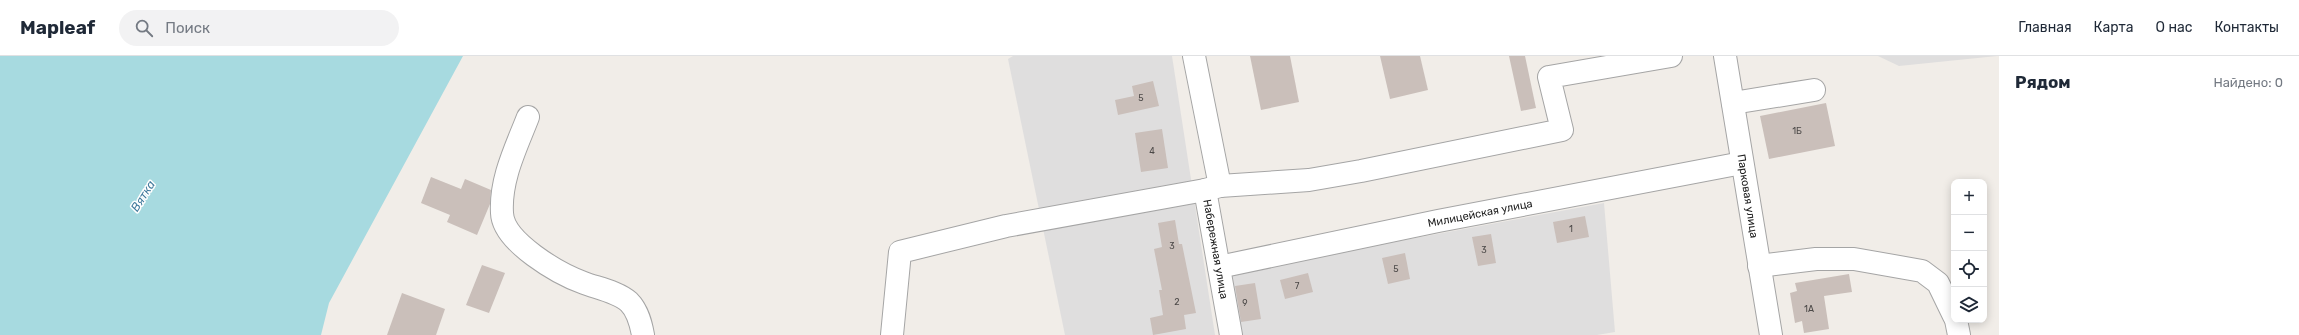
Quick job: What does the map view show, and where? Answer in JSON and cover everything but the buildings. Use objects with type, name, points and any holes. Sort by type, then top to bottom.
[{"type":"street","name":"Набережная улица","points":[[1194,56],[1213,188],[1219,267],[1231,335]]},
{"type":"street","points":[[892,335],[900,252],[1006,226],[1213,188],[1309,180],[1361,171],[1562,130],[1549,77],[1671,56]]},
{"type":"street","name":"Парковая улица","points":[[1725,56],[1771,335]]},
{"type":"street","points":[[1733,103],[1814,90]]},
{"type":"street","points":[[528,117],[504,179],[502,213],[504,226],[512,236],[554,270],[629,302],[640,319],[643,335]]},
{"type":"street","name":"Милицейская улица","points":[[1219,267],[1438,221],[1742,163]]},
{"type":"street","points":[[1759,266],[1816,259],[1854,259],[1922,271],[1938,283],[1951,310]]},
{"type":"street","points":[[1957,323],[1959,335]]},
{"type":"shaded area","points":[[1013,56],[1172,56],[1215,335],[1065,335],[1008,59]]},
{"type":"shaded area","points":[[1878,56],[1997,56],[1899,66]]},
{"type":"shaded area","points":[[1604,203],[1615,332],[1597,335],[1234,335],[1227,273]]},
{"type":"water","name":"Вятка","points":[[0,56],[463,56],[329,303],[321,335],[0,335]]}]
